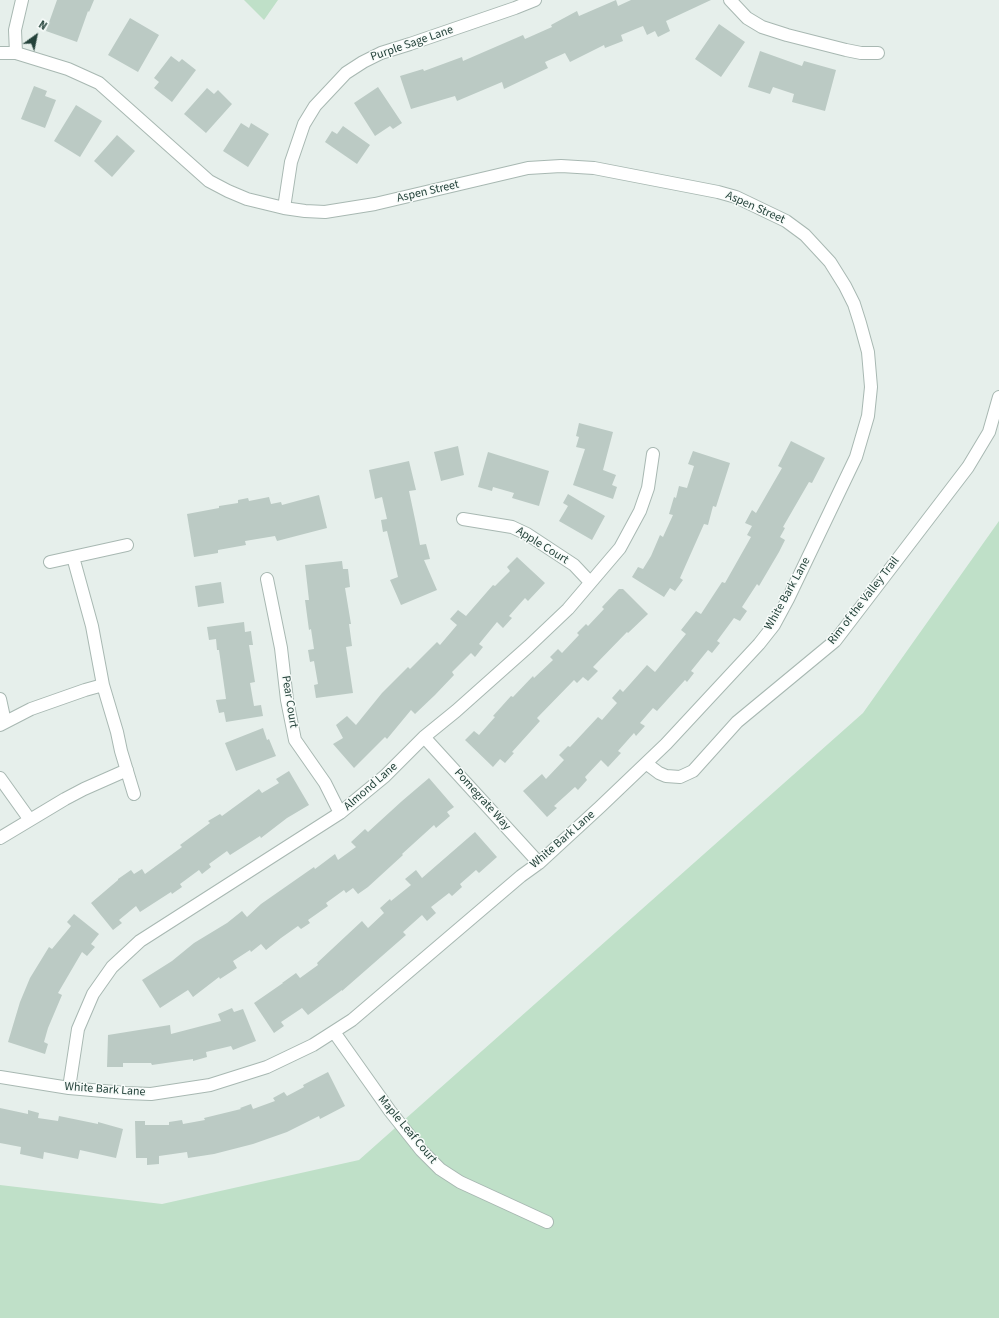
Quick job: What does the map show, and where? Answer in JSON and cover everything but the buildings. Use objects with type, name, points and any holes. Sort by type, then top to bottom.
[{"type":"street","points":[[16,53],[16,30],[22,0]]},
{"type":"street","name":"Purple Sage Lane","points":[[284,208],[291,162],[304,124],[315,106],[346,73],[381,53],[535,0]]},
{"type":"street","points":[[730,0],[747,18],[762,27],[846,50],[861,53],[878,53]]},
{"type":"street","name":"Aspen Street","points":[[0,53],[16,53],[68,69],[99,83],[209,181],[247,199],[284,208],[325,212],[374,204],[528,168],[561,166],[594,168],[718,192],[736,197],[775,215],[805,235],[818,248],[830,262],[854,304]]},
{"type":"street","name":"White Bark Lane","points":[[0,1077],[70,1088],[151,1094],[210,1085],[267,1067],[313,1045],[352,1020],[521,876],[539,863],[647,764],[759,644],[774,625],[798,580],[856,457],[868,416],[871,387],[868,352],[854,304]]},
{"type":"street","name":"Rim of the Valley Trail","points":[[647,764],[659,773],[666,776],[680,777],[694,771],[737,722],[835,641],[968,467],[989,432],[999,397]]},
{"type":"street","name":"Almond Lane","points":[[70,1088],[78,1029],[93,994],[112,967],[140,941],[340,813],[385,776],[424,737],[456,711],[529,646],[568,609],[620,548],[640,511],[648,488],[653,454]]},
{"type":"street","name":"Apple Court","points":[[463,519],[512,527],[527,534],[574,565],[590,582]]},
{"type":"street","points":[[50,562],[127,545]]},
{"type":"street","points":[[73,557],[92,626],[103,685],[134,794]]},
{"type":"street","name":"Pear Court","points":[[267,579],[295,740],[325,783],[340,813]]},
{"type":"street","points":[[0,699],[3,724],[31,709],[103,685]]},
{"type":"street","name":"Pomegrate Way","points":[[424,737],[539,863]]},
{"type":"street","points":[[0,838],[84,789],[127,770]]},
{"type":"street","points":[[0,778],[30,820]]},
{"type":"street","name":"Maple Leaf Court","points":[[334,1032],[390,1111],[421,1150],[440,1169],[460,1182],[547,1222]]},
{"type":"green space","points":[[244,0],[278,0],[264,20]]},
{"type":"green space","points":[[999,521],[999,1318],[0,1318],[0,1185],[162,1204],[359,1160],[863,713]]}]
